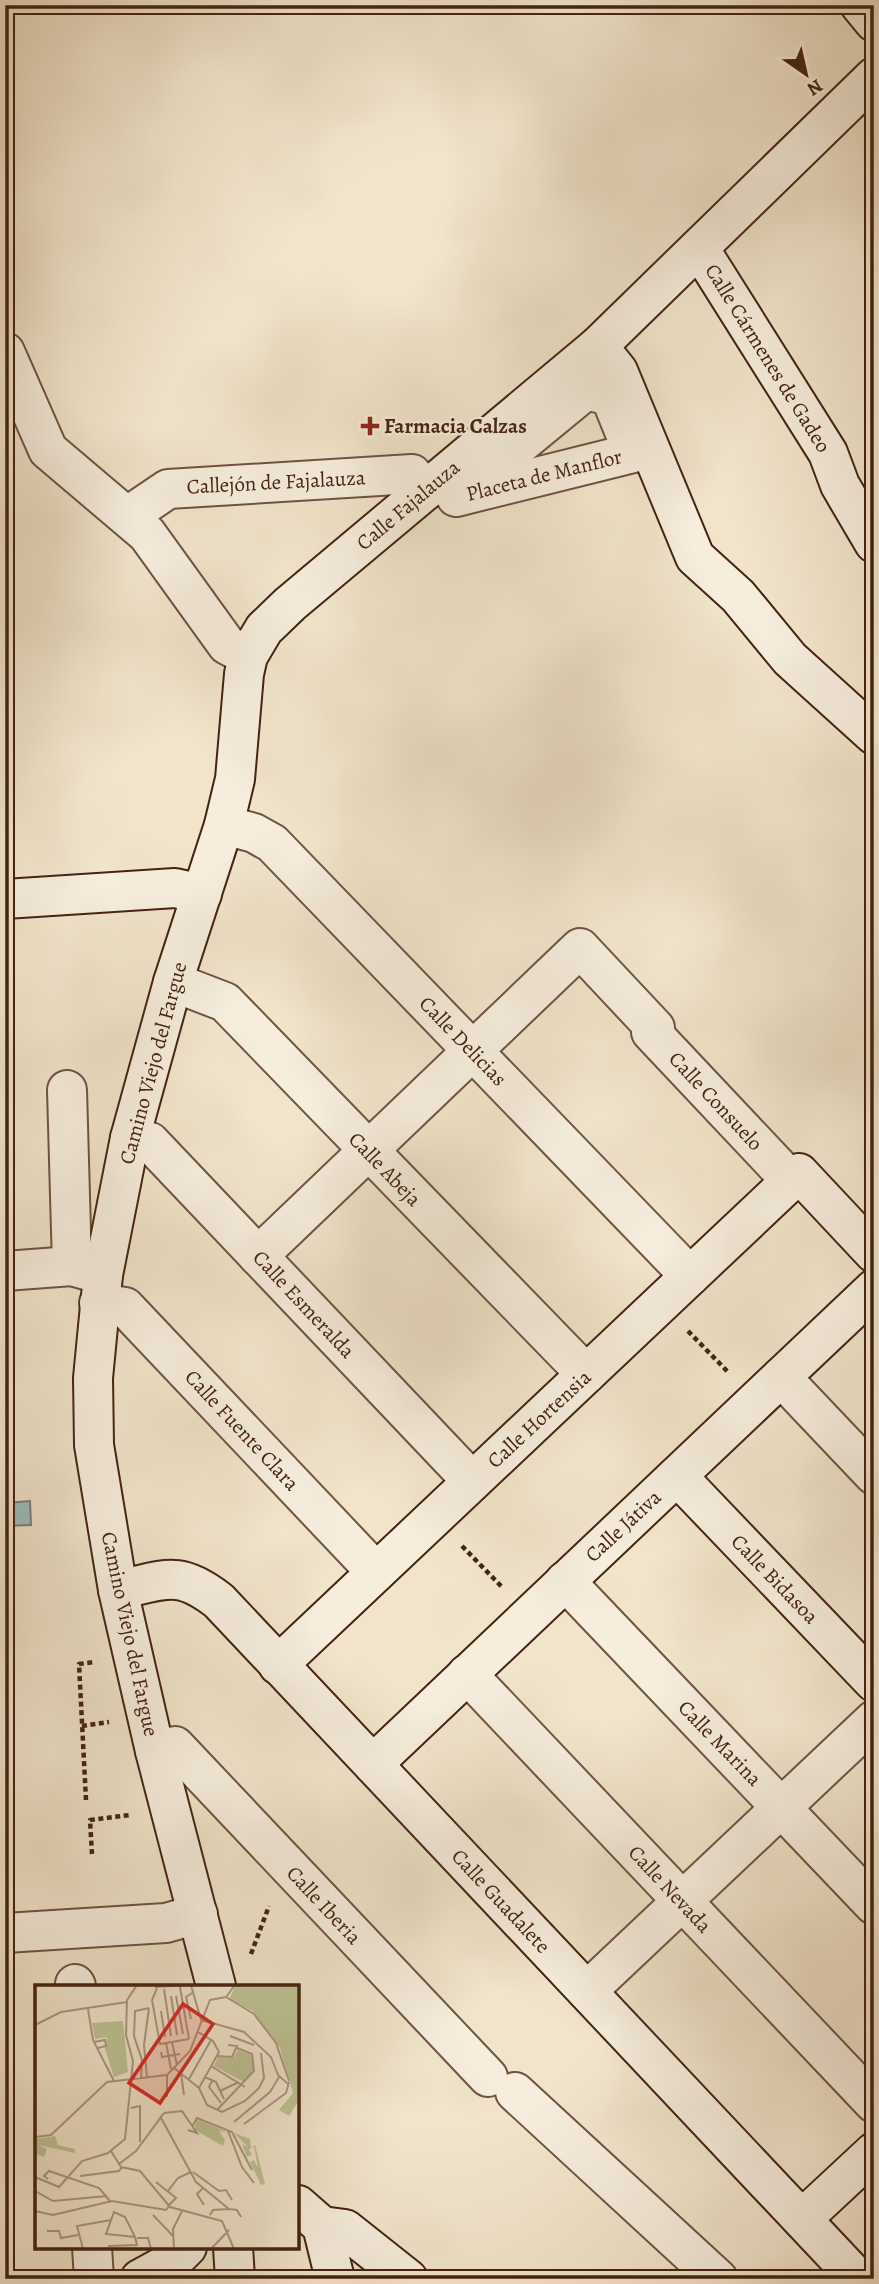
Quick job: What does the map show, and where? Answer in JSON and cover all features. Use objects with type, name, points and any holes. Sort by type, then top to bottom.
[{"type":"street","points":[[860,5],[874,22]]},
{"type":"street","name":"Calle Fajalauza","points":[[202,894],[224,825],[235,779],[248,656],[264,629],[598,346],[874,77]]},
{"type":"street","name":"Calle Cármenes de Gadeo","points":[[699,248],[828,453],[840,485],[874,543]]},
{"type":"street","name":"Placeta de Manflor","points":[[598,346],[618,371],[636,437],[695,556],[738,596],[790,659],[874,735]]},
{"type":"street","points":[[5,352],[48,450],[147,534],[227,645],[248,656]]},
{"type":"street","name":"Callejón de Fajalauza","points":[[128,516],[168,489],[412,474],[426,490]]},
{"type":"street","name":"Calle Delicias","points":[[224,825],[254,833],[272,843],[690,1276]]},
{"type":"street","points":[[5,899],[175,888],[202,894]]},
{"type":"street","name":"Camino Viejo del Fargue","points":[[91,1281],[173,982],[202,894]]},
{"type":"street","name":"Calle Consuelo","points":[[472,1051],[580,948],[653,1030],[874,1253]]},
{"type":"street","name":"Calle Abeja","points":[[173,982],[225,1002],[586,1374]]},
{"type":"street","points":[[258,1256],[472,1051]]},
{"type":"street","name":"Camino Viejo del Fargue","points":[[68,1090],[91,1281],[94,1445],[118,1590],[155,1751],[198,1914],[231,1976]]},
{"type":"street","name":"Calle Esmeralda","points":[[130,1138],[150,1142],[472,1482]]},
{"type":"street","name":"Calle Hortensia","points":[[278,1665],[690,1276],[790,1171]]},
{"type":"street","points":[[5,1271],[91,1281]]},
{"type":"street","name":"Calle Fuente Clara","points":[[91,1281],[125,1307],[376,1572]]},
{"type":"street","name":"Calle Játiva","points":[[373,1764],[874,1289]]},
{"type":"street","points":[[781,1377],[874,1475]]},
{"type":"street","name":"Calle Bidasoa","points":[[677,1476],[874,1682]]},
{"type":"street","name":"Calle Guadalete","points":[[118,1590],[171,1579],[197,1584],[219,1601],[858,2279]]},
{"type":"street","name":"Calle Marina","points":[[565,1581],[874,1905]]},
{"type":"street","name":"Calle Nevada","points":[[467,1674],[874,2103]]},
{"type":"street","points":[[587,1991],[874,1720]]},
{"type":"street","name":"Calle Iberia","points":[[155,1751],[174,1746],[501,2084],[718,2279]]},
{"type":"street","points":[[5,1933],[166,1923],[198,1914]]},
{"type":"street","points":[[802,2220],[874,2152]]},
{"type":"street","points":[[304,2211],[335,2279]]},
{"type":"street","points":[[304,2211],[345,2230],[408,2279]]},
{"type":"street","points":[[92,2249],[94,2279]]},
{"type":"street","points":[[233,2249],[235,2279]]},
{"type":"street","points":[[139,2279],[177,2262]]},
{"type":"path","points":[[680,1322],[737,1381]]},
{"type":"path","points":[[454,1538],[488,1572]]},
{"type":"path","points":[[86,1800],[79,1664],[99,1661]]},
{"type":"path","points":[[82,1726],[123,1720]]},
{"type":"path","points":[[92,1854],[90,1820],[137,1814]]},
{"type":"path","points":[[231,1976],[273,1898]]},
{"type":"water","points":[[30,1501],[31,1525],[5,1526],[5,1503]]},
{"type":"place","name":"Farmacia Calzas","points":[[370,426]]}]
